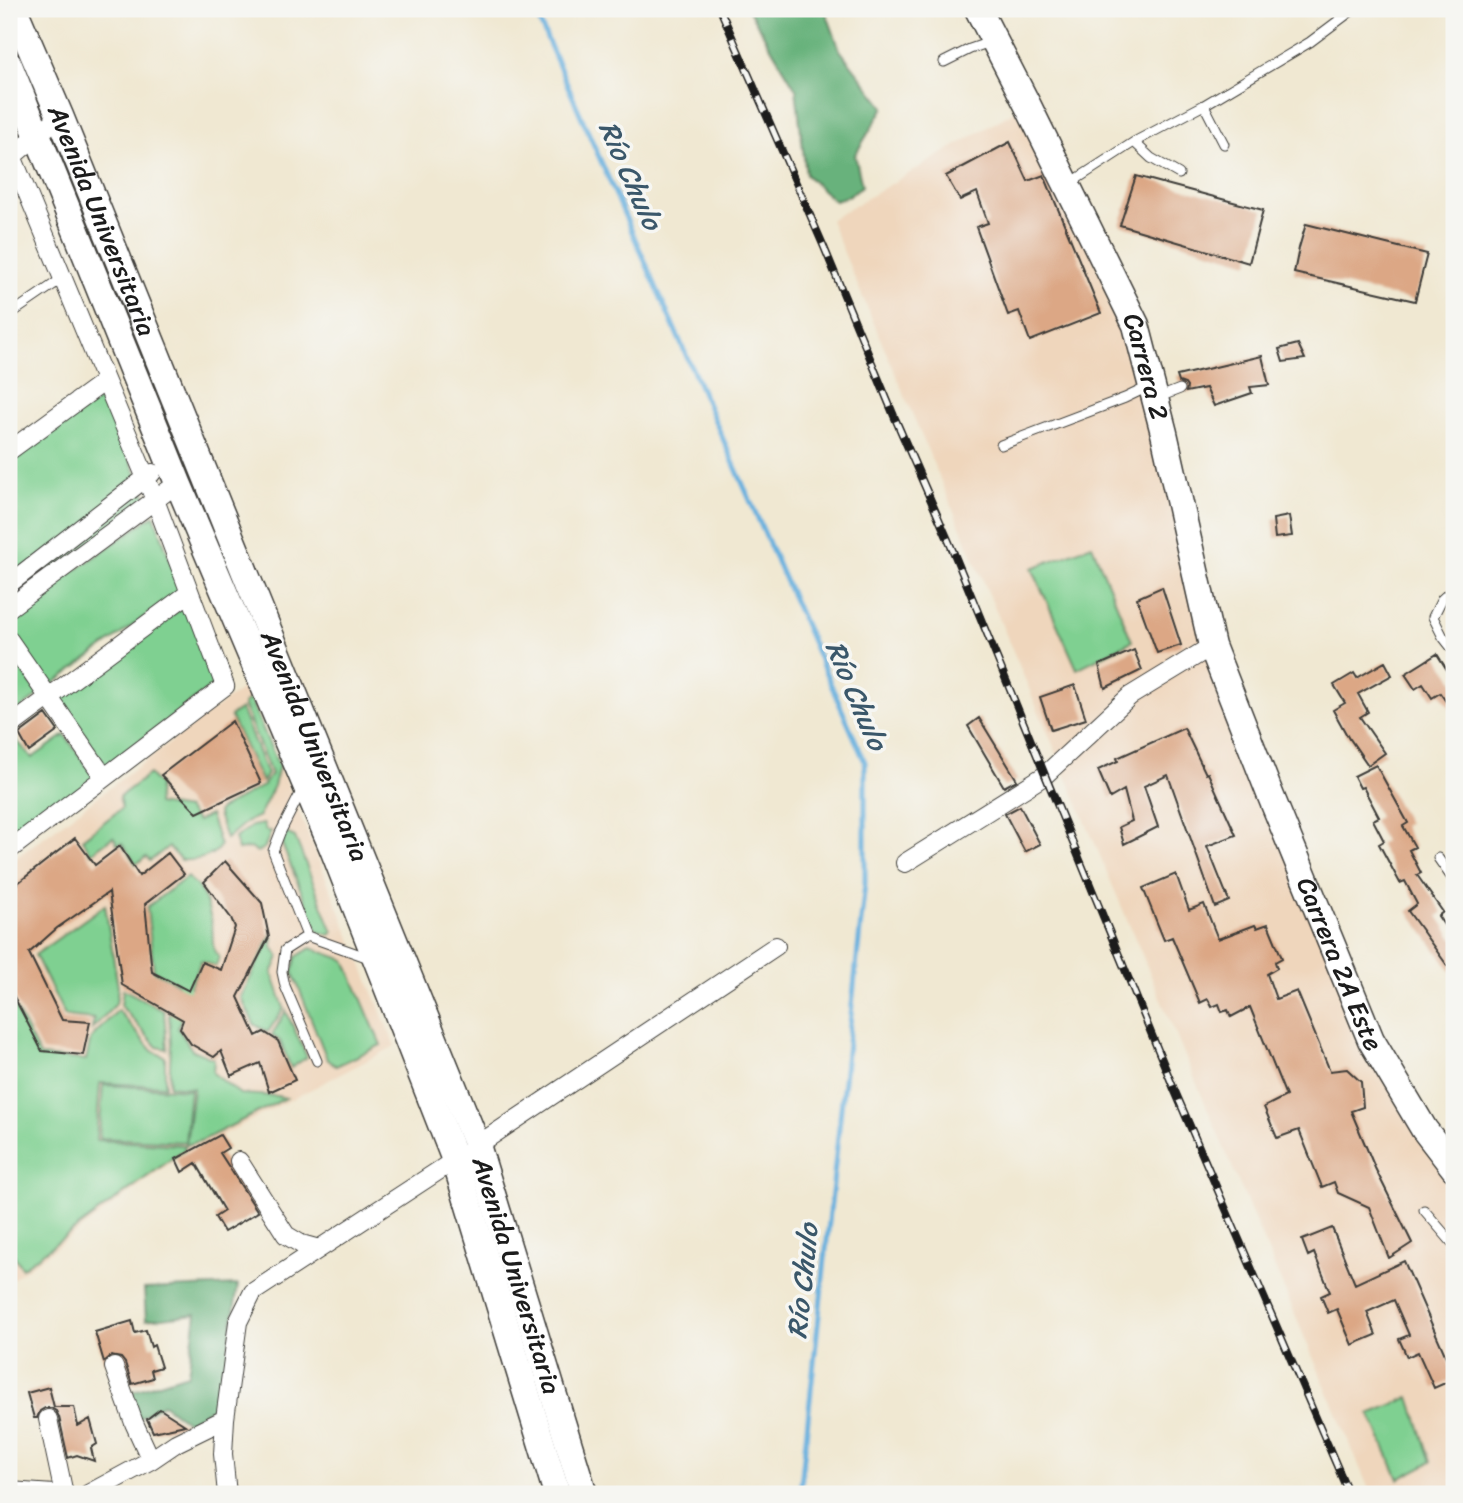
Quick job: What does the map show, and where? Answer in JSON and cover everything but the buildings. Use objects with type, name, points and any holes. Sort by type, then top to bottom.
[{"type":"main road","name":"Avenida Universitaria","points":[[14,9],[60,116],[477,1145],[584,1494]]},
{"type":"main road","name":"Carrera 2","points":[[978,9],[1136,325],[1162,391],[1212,646],[1252,746]]},
{"type":"main road","name":"Avenida Universitaria","points":[[9,65],[174,471],[305,783],[455,1160],[557,1494]]},
{"type":"main road","name":"Carrera 2A Este","points":[[1252,746],[1371,1040],[1424,1129],[1454,1168]]},
{"type":"street","points":[[9,850],[225,686],[155,500],[11,158],[60,116]]},
{"type":"street","points":[[9,451],[106,381]]},
{"type":"street","points":[[9,584],[146,478],[174,471]]},
{"type":"street","points":[[9,608],[155,500],[174,471]]},
{"type":"street","points":[[9,727],[190,593]]},
{"type":"street","points":[[9,640],[104,777]]},
{"type":"street","points":[[905,863],[1044,776],[1129,696],[1212,646]]},
{"type":"street","points":[[227,1494],[223,1454],[225,1419],[238,1322],[253,1292],[776,946]]},
{"type":"street","points":[[239,1161],[286,1235],[319,1249]]},
{"type":"street","points":[[114,1367],[134,1423],[151,1460]]},
{"type":"street","points":[[48,1419],[64,1494]]},
{"type":"street","points":[[88,1494],[151,1460],[176,1443],[225,1419]]},
{"type":"street","points":[[9,1491],[54,1494]]},
{"type":"lane","points":[[1067,185],[1133,142],[1204,105],[1310,42],[1354,9]]},
{"type":"lane","points":[[944,62],[995,40]]},
{"type":"lane","points":[[1204,105],[1224,144]]},
{"type":"lane","points":[[1133,142],[1151,158],[1179,174]]},
{"type":"lane","points":[[9,315],[63,278]]},
{"type":"lane","points":[[1001,444],[1125,398],[1162,391]]},
{"type":"lane","points":[[1454,588],[1442,599],[1433,617],[1454,651]]},
{"type":"lane","points":[[305,783],[273,851],[307,936],[377,961]]},
{"type":"lane","points":[[1438,858],[1454,881]]},
{"type":"lane","points":[[307,936],[285,950],[282,972],[285,986],[317,1061]]},
{"type":"lane","points":[[1424,1210],[1454,1245]]},
{"type":"shaded area","points":[[1018,109],[1130,328],[1211,650],[1317,913],[1454,1171],[1454,1494],[1371,1494],[830,220]]},
{"type":"shaded area","points":[[247,685],[395,1046],[176,1159],[9,1282],[9,863]]},
{"type":"green space","points":[[748,9],[825,9],[840,50],[884,107],[855,155],[862,186],[850,195],[835,201],[806,175],[796,89]]},
{"type":"green space","points":[[104,396],[148,502],[9,601],[9,462]]},
{"type":"green space","points":[[154,515],[181,590],[49,687],[9,629],[9,617]]},
{"type":"green space","points":[[1092,545],[1132,641],[1077,669],[1032,568]]},
{"type":"green space","points":[[187,604],[216,683],[106,767],[60,697]]},
{"type":"green space","points":[[9,651],[39,695],[9,717]]},
{"type":"green space","points":[[250,699],[279,766],[274,786],[259,816],[246,822],[226,839],[219,810],[264,785],[271,774],[243,704]]},
{"type":"green space","points":[[241,709],[267,774],[262,782],[230,716]]},
{"type":"green space","points":[[65,735],[98,782],[9,844],[9,739],[13,736],[32,758]]},
{"type":"green space","points":[[149,774],[159,785],[157,804],[187,809],[197,821],[210,815],[220,846],[217,850],[203,858],[181,860],[168,847],[150,861],[146,857],[136,864],[122,843],[118,845],[113,837],[91,853],[82,839],[122,808],[119,797]]},
{"type":"green space","points":[[264,824],[266,831],[271,831],[265,847],[257,852],[250,848],[238,850],[235,838],[252,826]]},
{"type":"green space","points":[[286,833],[295,837],[333,932],[330,935],[318,932],[283,847]]},
{"type":"green space","points":[[187,877],[198,887],[204,898],[212,925],[213,946],[219,957],[216,966],[201,961],[190,986],[195,990],[188,995],[178,988],[177,983],[154,971],[147,907]]},
{"type":"green space","points":[[105,905],[118,987],[116,1004],[92,1029],[94,1019],[65,1016],[35,955]]},
{"type":"green space","points":[[271,935],[272,945],[279,957],[272,973],[284,1008],[268,1032],[254,1024],[241,997]]},
{"type":"green space","points":[[311,948],[345,960],[381,1045],[336,1066],[327,1059],[293,973],[296,957]]},
{"type":"green space","points":[[123,989],[164,1011],[167,1049],[157,1047],[121,1006]]},
{"type":"green space","points":[[9,996],[40,1056],[86,1060],[91,1038],[118,1010],[152,1051],[165,1057],[165,1086],[100,1083],[96,1140],[184,1145],[185,1149],[22,1268],[9,1247]]},
{"type":"green space","points":[[175,1003],[184,1008],[178,1028],[192,1050],[214,1059],[213,1073],[240,1094],[286,1098],[203,1140],[186,1145],[193,1088],[169,1086],[169,1014]]},
{"type":"green space","points":[[286,1011],[307,1057],[291,1068],[280,1041],[272,1035]]},
{"type":"green space","points":[[103,1085],[190,1090],[185,1142],[99,1138]]},
{"type":"green space","points":[[238,1285],[220,1403],[187,1422],[163,1404],[137,1420],[131,1392],[188,1374],[196,1314],[146,1320],[144,1289]]},
{"type":"green space","points":[[1410,1397],[1431,1462],[1399,1479],[1370,1414]]},
{"type":"waterway","name":"Río Chulo","points":[[534,9],[865,762],[865,883],[800,1494]]},
{"type":"railway","points":[[720,9],[953,551],[1174,1089],[1349,1494]]}]
